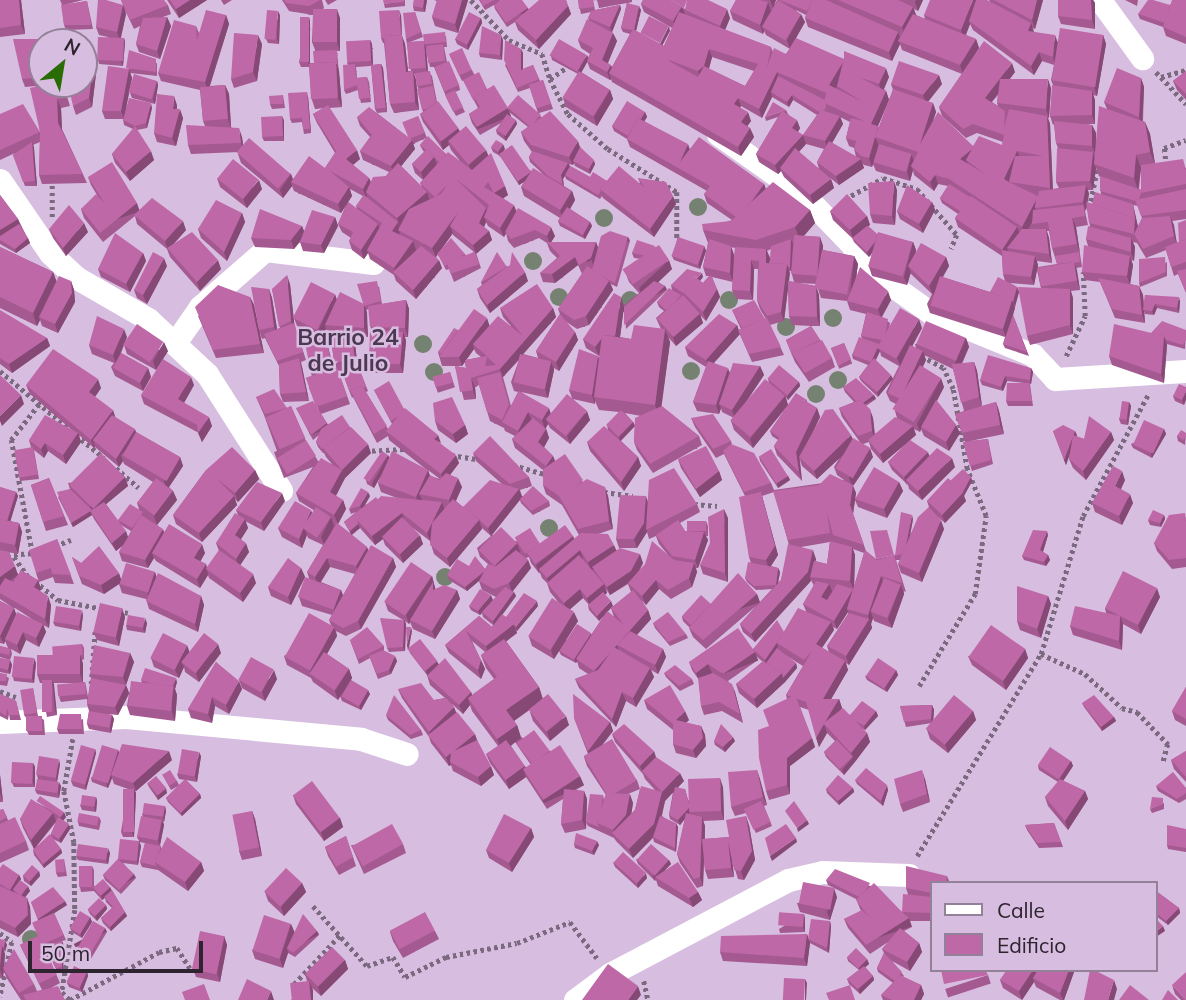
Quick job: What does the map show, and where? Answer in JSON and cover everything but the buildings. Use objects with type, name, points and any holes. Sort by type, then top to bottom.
[{"type":"street","points":[[1100,0],[1142,58]]},
{"type":"street","points":[[694,117],[813,204],[854,247],[856,260],[931,313],[1033,355],[1055,379],[1186,371]]},
{"type":"street","points":[[0,180],[50,253],[175,343],[207,374],[281,490]]},
{"type":"street","points":[[175,343],[200,307],[265,250],[373,263]]},
{"type":"street","points":[[0,722],[82,716],[361,739],[407,754]]},
{"type":"street","points":[[575,1000],[610,974],[788,880],[822,872],[909,875]]},
{"type":"path","points":[[471,0],[509,40],[542,54],[550,79],[568,114],[608,149],[677,192],[677,239],[694,244]]},
{"type":"path","points":[[1142,58],[1186,104]]},
{"type":"path","points":[[550,79],[577,60]]},
{"type":"path","points":[[1161,77],[1186,70]]},
{"type":"path","points":[[1161,176],[1164,148],[1186,140]]},
{"type":"path","points":[[1088,215],[1098,163]]},
{"type":"path","points":[[50,253],[51,170]]},
{"type":"path","points":[[813,204],[842,201],[883,178],[939,207],[957,235],[951,249]]},
{"type":"path","points":[[1055,379],[1085,316],[1084,264]]},
{"type":"path","points":[[912,352],[943,368],[954,388],[967,469],[986,516],[975,594],[919,686]]},
{"type":"path","points":[[0,371],[139,488]]},
{"type":"path","points":[[909,875],[922,843],[975,769],[1041,654],[1083,516],[1143,413],[1155,371]]},
{"type":"path","points":[[32,554],[11,440],[39,404]]},
{"type":"path","points":[[358,454],[381,445],[421,451]]},
{"type":"path","points":[[447,455],[486,461]]},
{"type":"path","points":[[499,463],[559,478]]},
{"type":"path","points":[[590,488],[640,497]]},
{"type":"path","points":[[679,502],[718,506]]},
{"type":"path","points":[[0,555],[14,557],[32,554],[71,540]]},
{"type":"path","points":[[14,557],[58,600],[128,612]]},
{"type":"path","points":[[99,609],[82,716],[64,791],[74,842],[75,910],[62,992],[70,1000],[159,952],[177,948],[190,968]]},
{"type":"path","points":[[1041,654],[1085,674],[1122,708],[1137,712],[1168,744],[1163,763]]},
{"type":"path","points":[[313,906],[367,965],[393,957],[405,977],[446,957],[517,943],[570,922],[610,974]]},
{"type":"path","points":[[0,933],[12,942],[0,997]]},
{"type":"path","points":[[291,991],[341,934]]},
{"type":"district","name":"Barrio 24 de Julio","points":[[348,350]]}]
